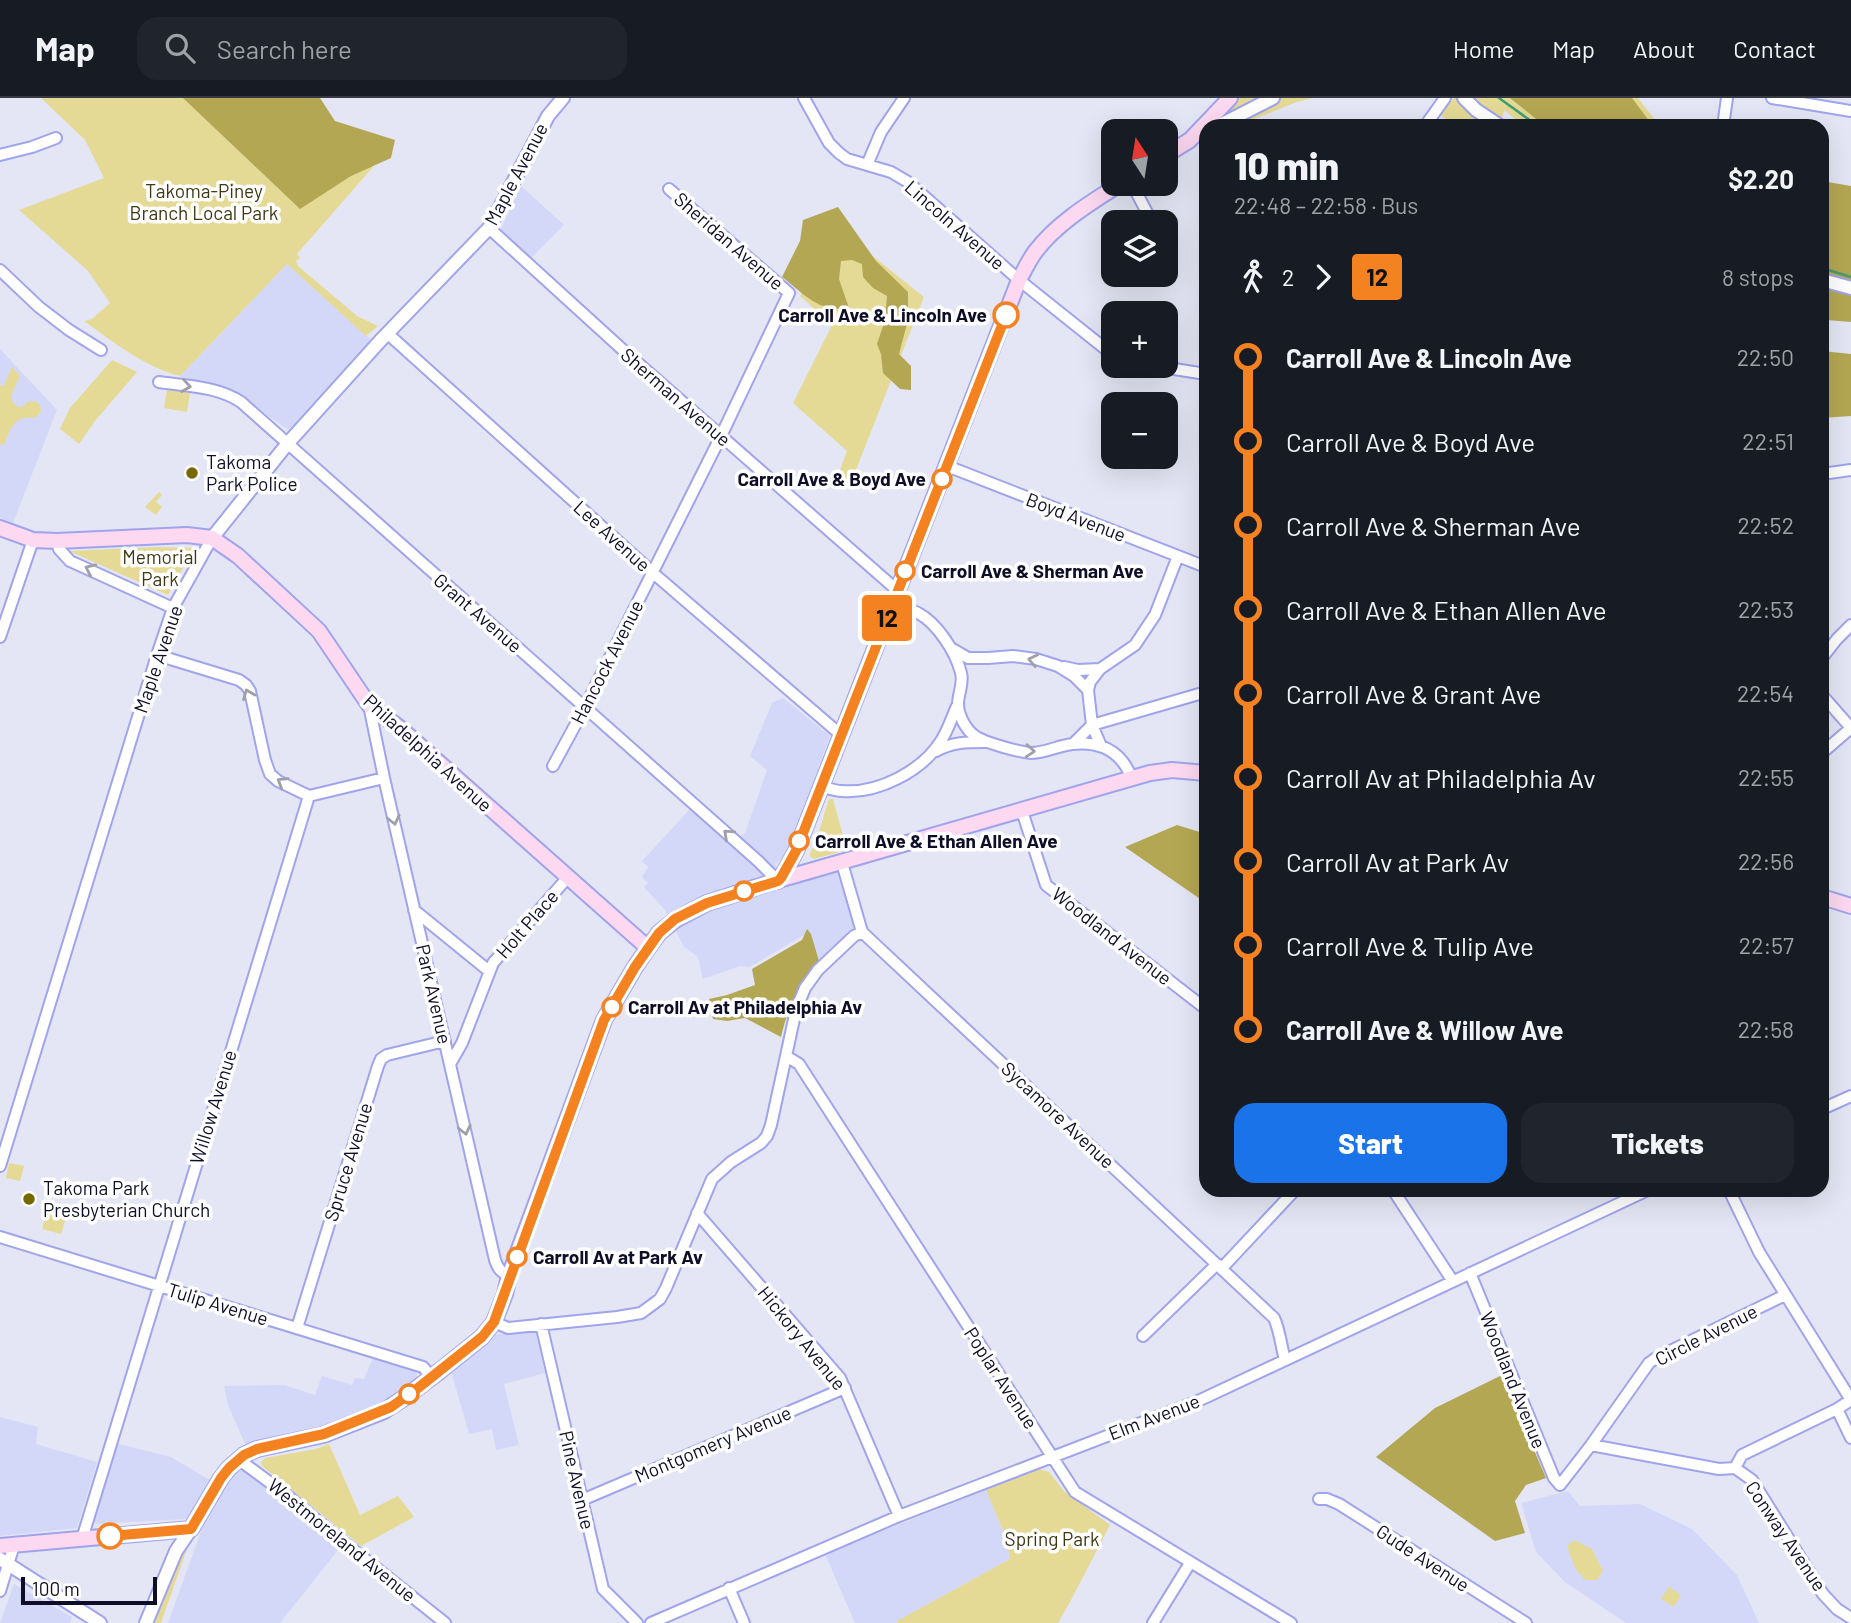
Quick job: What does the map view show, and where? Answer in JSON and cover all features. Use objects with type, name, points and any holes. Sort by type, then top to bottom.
[{"type":"main road","points":[[1208,119],[1224,101]]},
{"type":"main road","points":[[1178,148],[1199,130]]},
{"type":"main road","points":[[778,881],[796,851],[1019,280],[1034,253],[1055,230],[1101,196]]},
{"type":"main road","points":[[0,528],[33,540],[187,535],[212,538]]},
{"type":"main road","name":"Philadelphia Avenue","points":[[212,538],[237,556],[319,631],[369,705],[401,729],[648,948]]},
{"type":"main road","points":[[7,1545],[178,1528],[191,1529],[221,1478],[238,1459],[257,1449],[324,1434],[384,1411],[482,1337],[494,1322],[505,1294],[509,1276],[604,1020],[648,948],[659,933],[675,919],[707,903],[778,881],[1150,773],[1199,773]]},
{"type":"main road","points":[[1829,899],[1851,906]]},
{"type":"street","name":"Maple Avenue","points":[[0,1166],[173,608],[212,538],[288,443],[387,333],[489,228],[548,116],[563,98]]},
{"type":"street","name":"Lincoln Avenue","points":[[804,98],[829,144],[847,159],[891,172],[908,182],[1019,280],[1101,345]]},
{"type":"street","points":[[867,164],[881,132],[904,98]]},
{"type":"street","points":[[1232,119],[1273,98]]},
{"type":"street","points":[[1430,119],[1445,98]]},
{"type":"street","points":[[1464,98],[1490,119]]},
{"type":"street","points":[[1724,119],[1727,98]]},
{"type":"street","points":[[1772,98],[1851,111]]},
{"type":"street","points":[[1190,140],[1199,136]]},
{"type":"street","points":[[0,155],[56,138]]},
{"type":"street","name":"Sheridan Avenue","points":[[669,189],[789,293]]},
{"type":"street","name":"Sherman Avenue","points":[[489,228],[721,436],[895,597],[940,632],[951,648]]},
{"type":"street","points":[[0,270],[38,307],[101,350]]},
{"type":"street","points":[[1829,282],[1851,288]]},
{"type":"street","name":"Hancock Avenue","points":[[553,766],[721,436],[789,293]]},
{"type":"street","name":"Lee Avenue","points":[[387,333],[652,572],[841,735]]},
{"type":"street","points":[[1178,370],[1199,373]]},
{"type":"street","name":"Grant Avenue","points":[[159,382],[219,391],[230,395],[254,413],[778,881]]},
{"type":"street","name":"Boyd Avenue","points":[[947,466],[1199,564]]},
{"type":"street","points":[[1829,473],[1851,470]]},
{"type":"street","points":[[0,637],[33,540]]},
{"type":"street","points":[[57,541],[70,561],[173,608]]},
{"type":"street","points":[[1101,746],[1091,722],[1088,690],[1090,682],[1100,669],[1135,645],[1155,615],[1178,556]]},
{"type":"street","points":[[1829,649],[1851,625]]},
{"type":"street","points":[[951,648],[968,658],[1013,656],[1078,670],[1100,669]]},
{"type":"street","points":[[820,786],[841,791],[858,791],[887,783],[909,773],[931,754],[942,740],[957,706],[962,675],[951,648]]},
{"type":"street","points":[[157,654],[239,680],[246,685],[250,691],[265,760],[270,774],[278,781],[309,796],[384,778]]},
{"type":"street","points":[[962,675],[971,665],[988,658]]},
{"type":"street","points":[[1058,666],[1074,676],[1088,690]]},
{"type":"street","points":[[1073,744],[1091,722],[1199,694]]},
{"type":"street","points":[[1829,703],[1851,728],[1829,747]]},
{"type":"street","name":"Park Avenue","points":[[369,705],[497,1267],[509,1276]]},
{"type":"street","points":[[957,706],[964,724],[973,735],[988,742],[1031,753],[1073,744],[1101,746],[1118,755],[1127,765],[1132,779]]},
{"type":"street","points":[[931,754],[959,742],[988,742]]},
{"type":"street","name":"Willow Avenue","points":[[82,1539],[309,796]]},
{"type":"street","name":"Woodland Avenue","points":[[1022,811],[1046,885],[1199,1004]]},
{"type":"street","points":[[494,1322],[508,1328],[617,1317],[640,1313],[660,1299],[712,1179],[767,1136],[796,1010],[805,988],[818,970],[854,936],[862,932],[842,863]]},
{"type":"street","name":"Holt Place","points":[[450,1064],[462,1043],[493,963],[568,877]]},
{"type":"street","points":[[414,910],[489,971]]},
{"type":"street","name":"Sycamore Avenue","points":[[862,932],[1274,1318],[1279,1327],[1285,1360]]},
{"type":"street","name":"Spruce Avenue","points":[[297,1328],[381,1059],[387,1055],[445,1041]]},
{"type":"street","name":"Poplar Avenue","points":[[786,1056],[799,1064],[1075,1492],[1291,1623]]},
{"type":"street","points":[[1829,1106],[1851,1096]]},
{"type":"street","points":[[1143,1336],[1288,1197]]},
{"type":"street","points":[[1398,1197],[1452,1280]]},
{"type":"street","name":"Elm Avenue","points":[[651,1623],[899,1516],[1198,1401],[1633,1197]]},
{"type":"street","points":[[1732,1197],[1759,1252],[1851,1400],[1742,1455],[1735,1468]]},
{"type":"street","name":"Hickory Avenue","points":[[697,1213],[840,1378],[899,1516]]},
{"type":"street","name":"Tulip Avenue","points":[[0,1237],[423,1367],[432,1377]]},
{"type":"street","name":"Woodland Avenue","points":[[1470,1273],[1554,1478],[1560,1485]]},
{"type":"street","name":"Circle Avenue","points":[[1560,1485],[1649,1363],[1785,1295]]},
{"type":"street","name":"Pine Avenue","points":[[541,1324],[603,1588],[637,1623]]},
{"type":"street","name":"Montgomery Avenue","points":[[582,1500],[845,1388]]},
{"type":"street","points":[[1837,1409],[1851,1438]]},
{"type":"street","name":"Conway Avenue","points":[[1591,1445],[1719,1469],[1735,1468],[1752,1480],[1823,1594],[1837,1609],[1851,1618]]},
{"type":"street","name":"Westmoreland Avenue","points":[[238,1459],[445,1623]]},
{"type":"street","name":"Gude Avenue","points":[[1319,1499],[1339,1504],[1526,1623]]},
{"type":"street","points":[[146,1623],[176,1550],[191,1529]]},
{"type":"street","points":[[0,1591],[7,1545]]},
{"type":"street","points":[[4,1562],[100,1623]]},
{"type":"street","points":[[1153,1623],[1190,1563]]},
{"type":"street","points":[[729,1588],[744,1623]]},
{"type":"shaded area","points":[[183,98],[320,98],[335,121],[395,140],[391,158],[351,176],[300,209]]},
{"type":"shaded area","points":[[1510,98],[1632,98],[1648,119],[1536,119]]},
{"type":"shaded area","points":[[1829,182],[1851,186],[1851,322],[1829,320]]},
{"type":"shaded area","points":[[521,186],[564,225],[530,259],[500,231]]},
{"type":"shaded area","points":[[838,207],[876,261],[908,292],[908,320],[899,354],[911,366],[911,390],[900,389],[883,373],[877,344],[885,320],[887,296],[873,288],[863,277],[862,264],[852,260],[841,261],[839,279],[849,308],[838,309],[820,305],[782,277],[800,241],[803,220]]},
{"type":"shaded area","points":[[287,264],[374,342],[291,428],[287,429],[239,395],[218,388],[184,383],[180,376]]},
{"type":"shaded area","points":[[0,349],[57,410],[13,523],[0,518]]},
{"type":"shaded area","points":[[1829,352],[1851,354],[1851,416],[1829,418]]},
{"type":"shaded area","points":[[783,698],[830,736],[789,848],[776,865],[783,888],[833,872],[838,874],[854,928],[819,960],[810,936],[802,936],[750,967],[740,966],[703,979],[698,957],[684,947],[665,910],[644,887],[648,883],[642,877],[648,867],[642,861],[691,808],[731,843],[745,833],[767,770],[750,756],[772,703]]},
{"type":"shaded area","points":[[1177,825],[1199,832],[1199,898],[1125,847]]},
{"type":"shaded area","points":[[807,929],[819,961],[795,996],[781,1037],[745,1018],[727,1021],[713,1019],[709,999],[755,985],[752,969],[802,940]]},
{"type":"shaded area","points":[[535,1330],[545,1373],[504,1384],[519,1445],[496,1450],[492,1429],[469,1434],[451,1371],[491,1335]]},
{"type":"shaded area","points":[[373,1358],[416,1371],[417,1376],[414,1382],[388,1401],[316,1430],[258,1441],[246,1446],[228,1405],[224,1386],[284,1385],[315,1395],[322,1376],[352,1385],[355,1378],[364,1379]]},
{"type":"shaded area","points":[[1502,1375],[1546,1478],[1526,1485],[1515,1501],[1525,1533],[1495,1541],[1376,1457],[1435,1408]]},
{"type":"shaded area","points":[[0,1417],[38,1427],[36,1444],[97,1462],[77,1528],[0,1536]]},
{"type":"shaded area","points":[[114,1443],[171,1457],[208,1479],[228,1479],[236,1471],[245,1471],[342,1545],[280,1623],[168,1623],[201,1531],[186,1519],[96,1524],[93,1518]]},
{"type":"shaded area","points":[[986,1490],[1006,1538],[1010,1559],[897,1621],[898,1623],[855,1623],[825,1554]]},
{"type":"shaded area","points":[[1568,1491],[1580,1506],[1640,1504],[1692,1529],[1737,1575],[1759,1623],[1626,1623],[1565,1582],[1536,1552],[1521,1503]]},
{"type":"shaded area","points":[[14,1584],[72,1617],[70,1623],[0,1623]]},
{"type":"green space","name":"Takoma-Piney Branch Local Park","points":[[41,98],[307,98],[308,110],[373,167],[297,254],[300,258],[296,261],[298,266],[357,316],[378,326],[366,336],[287,264],[180,376],[154,367],[118,345],[84,321],[92,319],[110,303],[88,271],[19,210],[104,178],[85,140]]},
{"type":"green space","points":[[1224,98],[1312,98],[1254,119],[1236,119]]},
{"type":"green space","points":[[1454,98],[1638,98],[1654,119],[1515,119],[1504,110],[1502,119],[1446,119],[1440,115]]},
{"type":"green space","points":[[835,226],[924,297],[850,485],[838,475],[847,451],[793,403],[832,325],[800,296]]},
{"type":"green space","points":[[112,360],[137,372],[79,444],[60,429],[70,408]]},
{"type":"green space","points":[[12,367],[20,376],[11,396],[13,403],[23,407],[27,402],[35,401],[40,405],[41,411],[37,417],[17,421],[4,445],[0,444],[0,385],[4,386]]},
{"type":"green space","points":[[167,389],[190,393],[187,412],[164,408]]},
{"type":"green space","points":[[159,492],[162,495],[156,502],[162,507],[156,515],[145,507]]},
{"type":"green space","name":"Memorial Park","points":[[194,548],[168,595],[69,551]]},
{"type":"green space","points":[[829,799],[833,799],[847,850],[814,859],[810,853]]},
{"type":"green space","points":[[9,1163],[24,1166],[20,1181],[6,1178]]},
{"type":"green space","points":[[54,1204],[69,1208],[61,1234],[42,1229],[49,1206]]},
{"type":"green space","points":[[329,1444],[360,1515],[398,1496],[414,1517],[361,1546],[262,1466],[261,1462],[265,1458],[316,1449]]},
{"type":"green space","name":"Spring Park","points":[[1039,1469],[1049,1472],[1064,1491],[1110,1525],[1058,1623],[898,1623],[897,1621],[1010,1559],[1006,1538],[986,1490]]},
{"type":"green space","points":[[1574,1540],[1592,1549],[1603,1571],[1597,1580],[1585,1580],[1575,1568],[1567,1546]]},
{"type":"green space","points":[[186,1547],[161,1623],[152,1623],[182,1548]]},
{"type":"green space","points":[[1669,1587],[1681,1595],[1674,1607],[1661,1599]]},
{"type":"waterway","points":[[1499,98],[1528,119]]},
{"type":"waterway","points":[[1829,270],[1851,277]]},
{"type":"bus line","name":"12","points":[[110,1536],[178,1528],[191,1529],[221,1478],[238,1459],[257,1449],[311,1438],[384,1411],[418,1388],[482,1337],[494,1322],[604,1020],[635,967],[659,933],[675,919],[707,903],[778,881],[796,851],[1006,315]]},
{"type":"place","name":"Carroll Ave & Lincoln Ave","points":[[1006,315]]},
{"type":"place","name":"Takoma Park Police","points":[[192,473]]},
{"type":"place","name":"Carroll Ave & Boyd Ave","points":[[942,479]]},
{"type":"place","name":"Carroll Ave & Sherman Ave","points":[[905,571]]},
{"type":"place","name":"Carroll Ave & Ethan Allen Ave","points":[[799,841]]},
{"type":"place","name":"Carroll Av at Philadelphia Av","points":[[612,1007]]},
{"type":"place","name":"Takoma Park Presbyterian Church","points":[[29,1199]]},
{"type":"place","name":"Carroll Av at Park Av","points":[[517,1257]]}]
